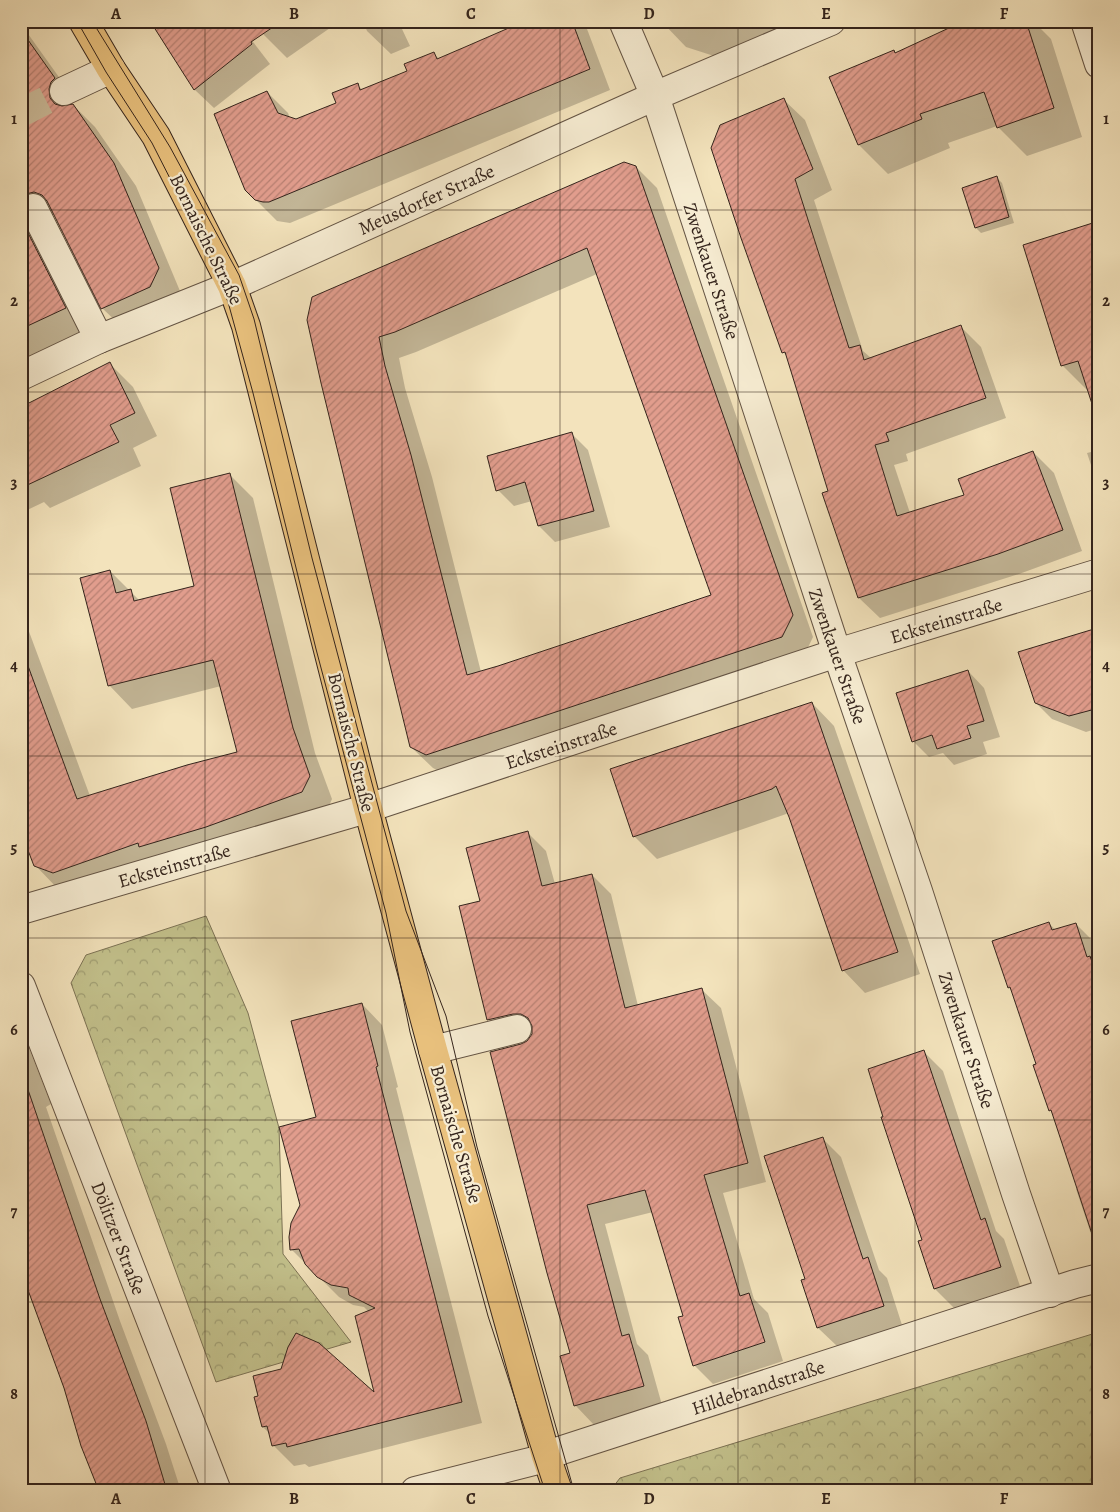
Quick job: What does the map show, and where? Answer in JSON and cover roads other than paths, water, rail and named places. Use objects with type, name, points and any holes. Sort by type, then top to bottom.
[{"type":"main road","name":"Bornaische Straße","points":[[83,21],[111,69],[156,136],[232,286],[246,326],[368,808],[433,1050],[546,1456],[558,1491]]},
{"type":"street","name":"Zwenkauer Straße","points":[[623,21],[655,96],[837,653],[918,891],[1016,1194],[1050,1292]]},
{"type":"street","name":"Meusdorfer Straße","points":[[21,376],[99,339],[232,286],[655,96],[831,21]]},
{"type":"street","points":[[1085,21],[1099,64]]},
{"type":"street","points":[[64,91],[111,69]]},
{"type":"street","points":[[34,208],[99,339]]},
{"type":"street","name":"Ecksteinstraße","points":[[21,910],[368,808],[837,653],[1099,573]]},
{"type":"street","name":"Dölitzer Straße","points":[[21,986],[217,1491]]},
{"type":"street","points":[[433,1050],[518,1029]]},
{"type":"street","name":"Hildebrandstraße","points":[[415,1491],[534,1461],[1050,1292],[1099,1278]]},
{"type":"tunnel","points":[[21,113],[64,91]]},
{"type":"tram line","points":[[77,21],[106,72],[152,143],[209,255],[228,302],[253,393],[316,649],[386,913],[410,1032],[488,1316],[545,1491]]},
{"type":"tram line","points":[[92,21],[170,147],[239,275],[254,319],[312,558],[406,911],[446,1016],[477,1147],[574,1491]]}]
